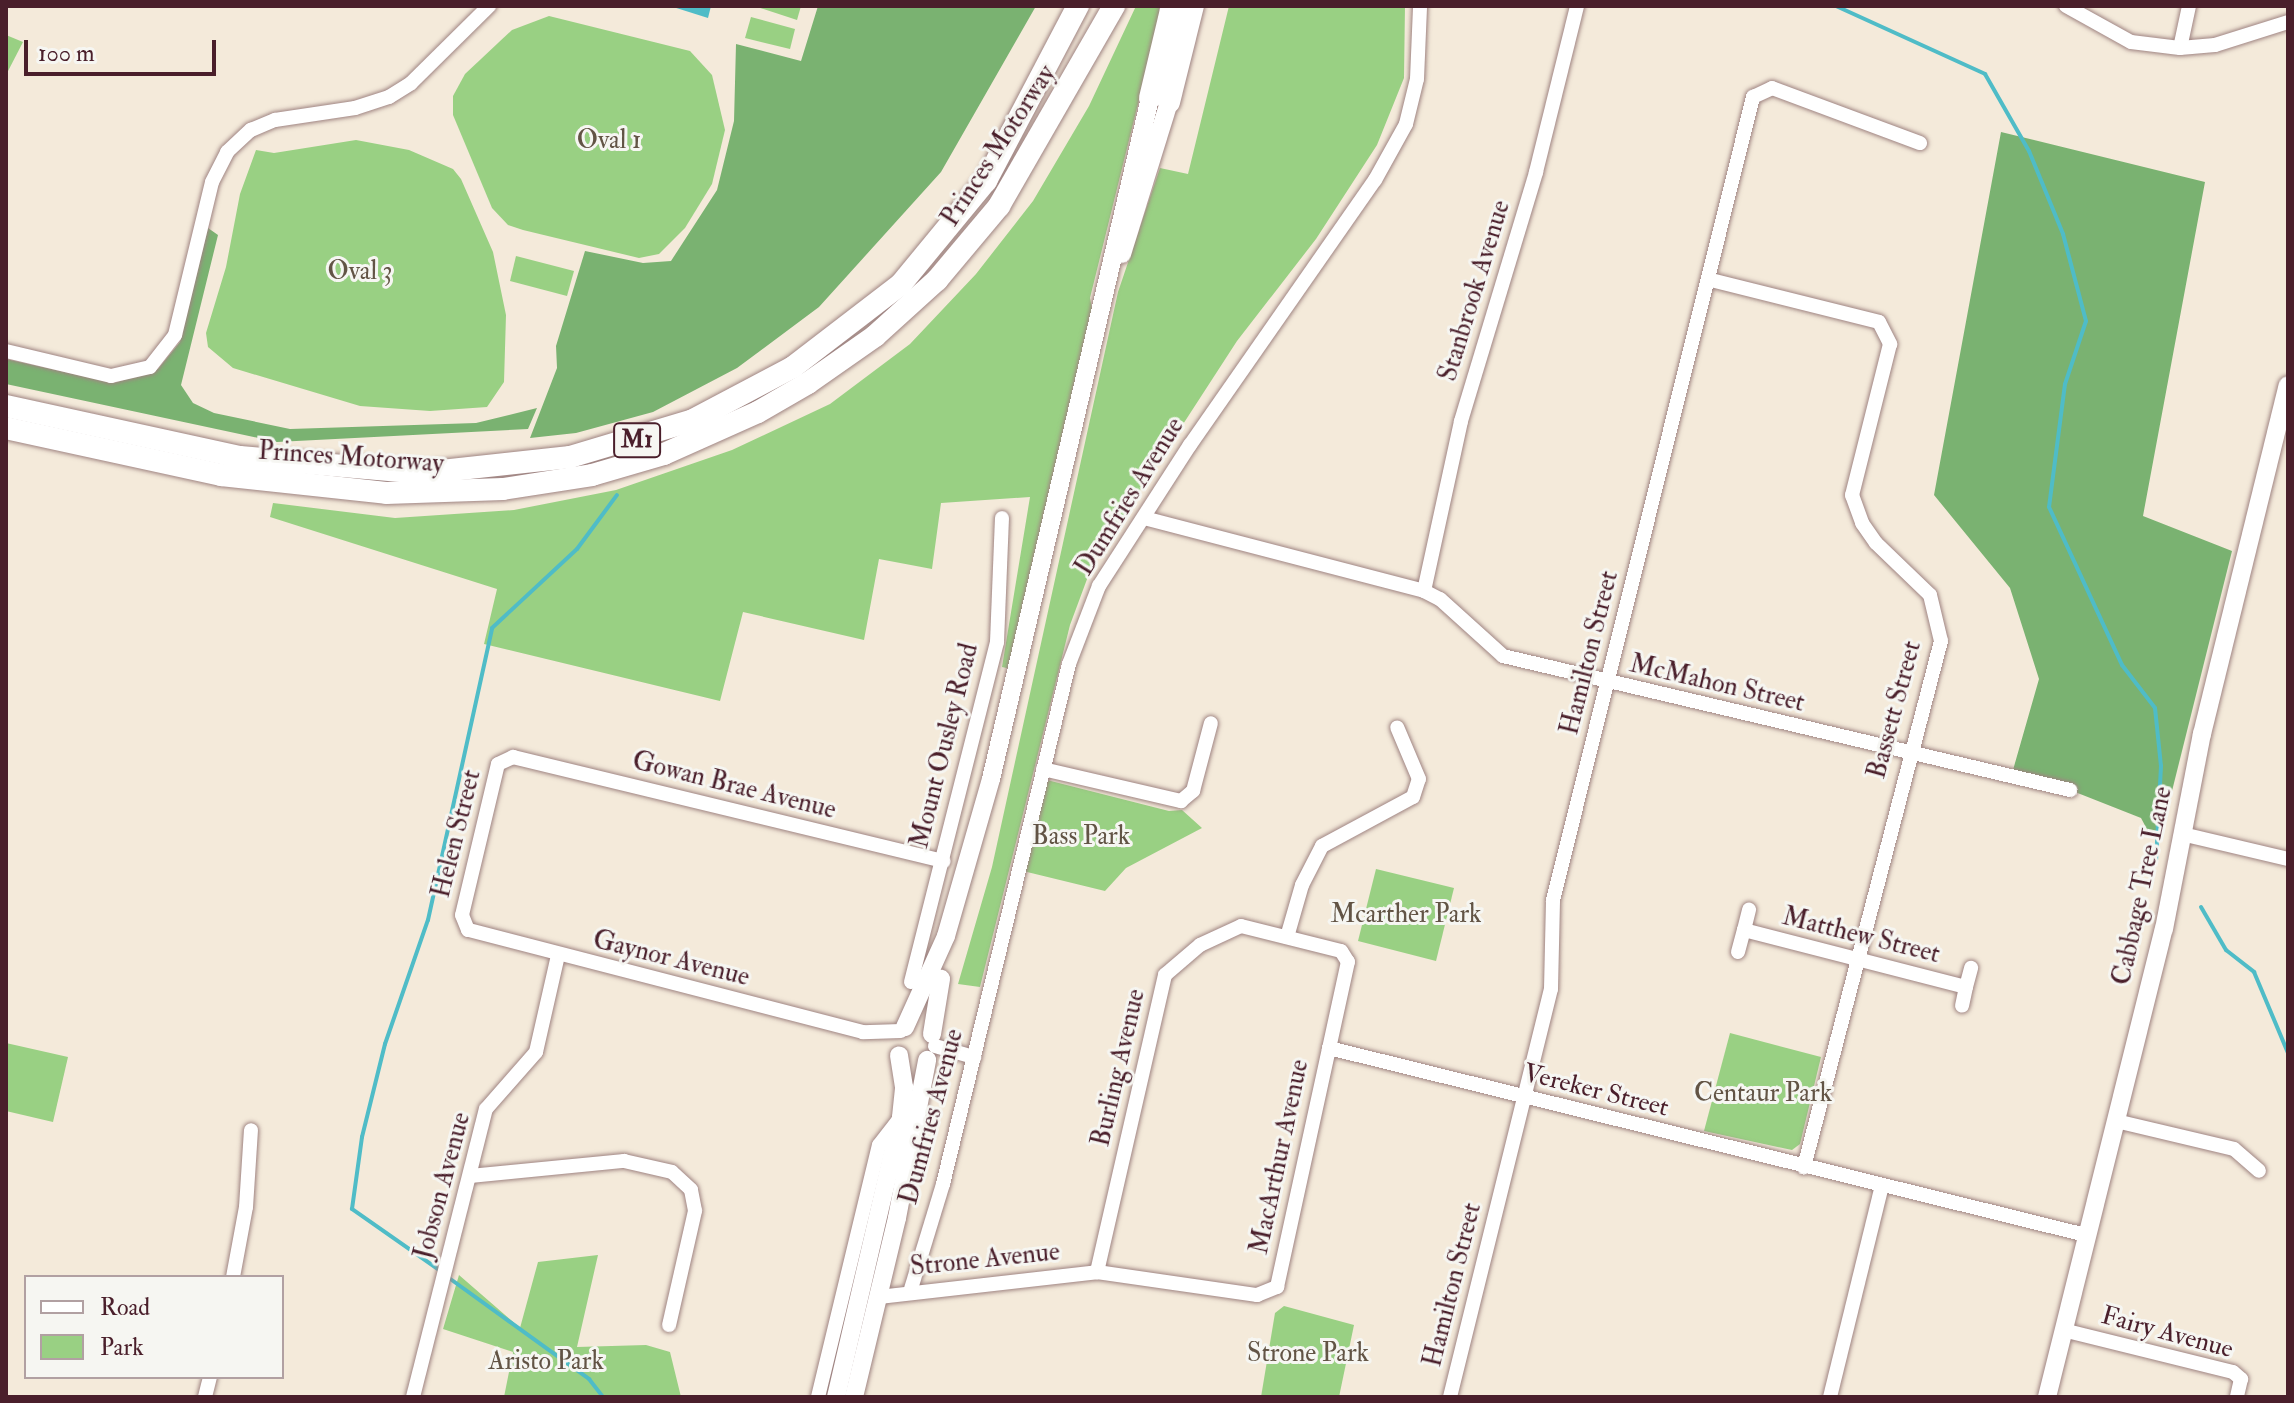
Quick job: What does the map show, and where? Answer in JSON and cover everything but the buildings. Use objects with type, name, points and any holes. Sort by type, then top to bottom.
[{"type":"highway","name":"Princes Motorway","points":[[6,406],[240,457],[423,473],[570,457],[693,420],[837,338],[928,256],[992,172],[1078,6]]},
{"type":"highway","name":"Princes Motorway","points":[[6,428],[221,475],[344,490],[438,494],[592,475],[692,442],[808,383],[906,311],[964,251],[1006,195],[1114,6]]},
{"type":"highway","points":[[964,251],[1031,176],[1123,6]]},
{"type":"highway","points":[[1160,100],[1165,6]]},
{"type":"highway","points":[[1160,100],[1172,6]]},
{"type":"highway","points":[[1160,100],[1193,6]]},
{"type":"main road","name":"Mount Ousley Road","points":[[898,1053],[903,1029],[946,936],[991,779],[1098,329],[1160,100]]},
{"type":"main road","name":"Cabbage Tree Lane","points":[[2047,1397],[2116,1121],[2288,385]]},
{"type":"main road","name":"Mount Ousley Road","points":[[854,1397],[879,1297],[931,1047],[935,998],[974,881],[991,779]]},
{"type":"main road","points":[[898,1053],[912,1064],[931,1047],[922,1026],[903,1029]]},
{"type":"main road","points":[[836,1397],[901,1117],[904,1087],[898,1053]]},
{"type":"street","points":[[6,351],[111,376],[150,367],[175,335],[212,182],[227,152],[267,122],[355,108],[389,97],[411,83],[489,6]]},
{"type":"street","name":"Dumfries Avenue","points":[[910,1292],[943,1184],[1069,664],[1094,599],[1144,518],[1375,180],[1406,124],[1417,79],[1420,6]]},
{"type":"street","name":"Stanbrook Avenue","points":[[1424,591],[1461,421],[1536,172],[1577,6]]},
{"type":"street","points":[[2066,6],[2091,25],[2131,42],[2180,48],[2215,45],[2288,22]]},
{"type":"street","points":[[2180,48],[2189,6]]},
{"type":"street","name":"Hamilton Street","points":[[1450,1397],[1551,989],[1553,900],[1711,280],[1753,97],[1772,88],[1920,143]]},
{"type":"street","name":"Bassett Street","points":[[1711,280],[1879,322],[1890,344],[1852,495],[1876,543],[1930,595],[1941,641],[1908,754],[1804,1167]]},
{"type":"street","name":"Mount Ousley Road","points":[[911,982],[997,642],[1002,518]]},
{"type":"street","name":"McMahon Street","points":[[1144,518],[1424,591],[1440,599],[1503,656],[2070,790]]},
{"type":"street","points":[[1043,769],[1181,801],[1193,791],[1211,723]]},
{"type":"street","points":[[1287,937],[1302,885],[1322,846],[1413,797],[1419,779],[1397,727]]},
{"type":"street","name":"Gowan Brae Avenue","points":[[513,757],[944,861]]},
{"type":"street","name":"Helen Street","points":[[468,930],[462,915],[498,764],[513,757]]},
{"type":"street","points":[[2182,834],[2288,859]]},
{"type":"street","name":"Matthew Street","points":[[1738,952],[1749,910]]},
{"type":"street","name":"Burling Avenue","points":[[1097,1272],[1165,975],[1200,945],[1241,926],[1341,951],[1348,962],[1329,1048]]},
{"type":"street","name":"Gaynor Avenue","points":[[468,930],[863,1032],[898,1053]]},
{"type":"street","name":"Matthew Street","points":[[1744,930],[1855,961],[1966,987]]},
{"type":"street","name":"Jobson Avenue","points":[[413,1397],[486,1109],[536,1052],[558,955]]},
{"type":"street","name":"Matthew Street","points":[[1962,1006],[1971,968]]},
{"type":"street","name":"Gaynor Avenue","points":[[863,1032],[903,1029]]},
{"type":"street","points":[[931,1047],[974,1057]]},
{"type":"street","name":"Vereker Street","points":[[1329,1048],[2086,1235]]},
{"type":"street","name":"MacArthur Avenue","points":[[1097,1272],[1257,1295],[1277,1287],[1329,1048]]},
{"type":"street","points":[[818,1397],[878,1147],[887,1128],[901,1117]]},
{"type":"street","points":[[2116,1121],[2234,1149],[2259,1171]]},
{"type":"street","points":[[233,1275],[246,1207],[251,1130]]},
{"type":"street","points":[[470,1176],[624,1161],[672,1172],[691,1190],[695,1211],[669,1325]]},
{"type":"street","points":[[1830,1397],[1882,1186]]},
{"type":"street","name":"Strone Avenue","points":[[879,1297],[1097,1272]]},
{"type":"street","name":"Fairy Avenue","points":[[2063,1330],[2233,1372],[2241,1379],[2237,1397]]},
{"type":"green space","points":[[754,6],[801,6],[797,20]]},
{"type":"green space","points":[[818,6],[1036,6],[941,172],[819,307],[737,368],[653,412],[576,433],[530,438],[557,368],[556,346],[585,251],[643,263],[671,261],[717,190],[734,121],[736,44],[801,61]]},
{"type":"green space","points":[[1136,6],[1159,6],[1159,19],[1090,298],[1094,319],[1011,669],[1002,667],[1030,497],[941,503],[932,569],[879,559],[864,640],[743,612],[720,701],[484,644],[497,589],[270,517],[273,503],[395,518],[514,510],[616,490],[732,450],[830,404],[910,344],[976,274],[1033,201],[1089,106]]},
{"type":"green space","points":[[1229,6],[1405,6],[1404,78],[1377,145],[1316,239],[1237,341],[1093,563],[1070,625],[980,987],[958,984],[992,867],[1118,292],[1160,168],[1188,174]]},
{"type":"green space","name":"Oval 1","points":[[549,16],[690,51],[712,75],[725,130],[712,184],[685,228],[659,254],[639,258],[523,230],[508,225],[492,208],[453,115],[453,96],[465,74],[512,30]]},
{"type":"green space","points":[[751,17],[795,29],[790,49],[745,38]]},
{"type":"green space","points":[[6,35],[23,42],[6,75]]},
{"type":"green space","points":[[2001,132],[2205,182],[2143,516],[2232,551],[2161,835],[2149,833],[2141,818],[2070,790],[2011,777],[2039,679],[2010,588],[1934,495]]},
{"type":"green space","name":"Oval 3","points":[[356,140],[409,150],[453,169],[461,179],[493,252],[506,315],[504,382],[487,407],[430,411],[360,406],[233,368],[208,347],[206,333],[226,267],[240,194],[256,150],[274,153]]},
{"type":"green space","points":[[208,228],[218,235],[181,385],[193,403],[214,413],[290,429],[476,423],[537,408],[528,429],[277,442],[6,384],[6,359],[114,383],[158,369],[180,342]]},
{"type":"green space","points":[[516,256],[574,271],[567,296],[510,281]]},
{"type":"green space","name":"Bass Park","points":[[1047,780],[1169,811],[1182,810],[1202,828],[1126,868],[1105,891],[1023,871]]},
{"type":"green space","name":"Mcarther Park","points":[[1376,869],[1454,888],[1436,961],[1358,941]]},
{"type":"green space","name":"Centaur Park","points":[[1730,1033],[1821,1057],[1800,1144],[1792,1150],[1704,1131]]},
{"type":"green space","points":[[6,1043],[68,1057],[53,1122],[6,1111]]},
{"type":"green space","name":"Aristo Park","points":[[598,1255],[577,1347],[646,1345],[670,1352],[681,1397],[504,1397],[513,1352],[443,1329],[459,1275],[520,1328],[538,1262]]},
{"type":"green space","name":"Strone Park","points":[[1284,1306],[1354,1325],[1339,1397],[1261,1397],[1275,1313]]},
{"type":"water","points":[[670,6],[711,6],[708,18]]},
{"type":"waterway","points":[[1836,6],[1985,74],[2029,151],[2063,234],[2086,321],[2065,384],[2049,507],[2122,665],[2155,708],[2161,766],[2156,860]]},
{"type":"waterway","points":[[442,1272],[352,1209],[362,1137],[385,1044],[428,920],[492,628],[577,549],[617,495]]},
{"type":"waterway","points":[[2201,907],[2226,950],[2254,972],[2288,1053]]},
{"type":"waterway","points":[[449,1278],[589,1379],[603,1397]]}]
